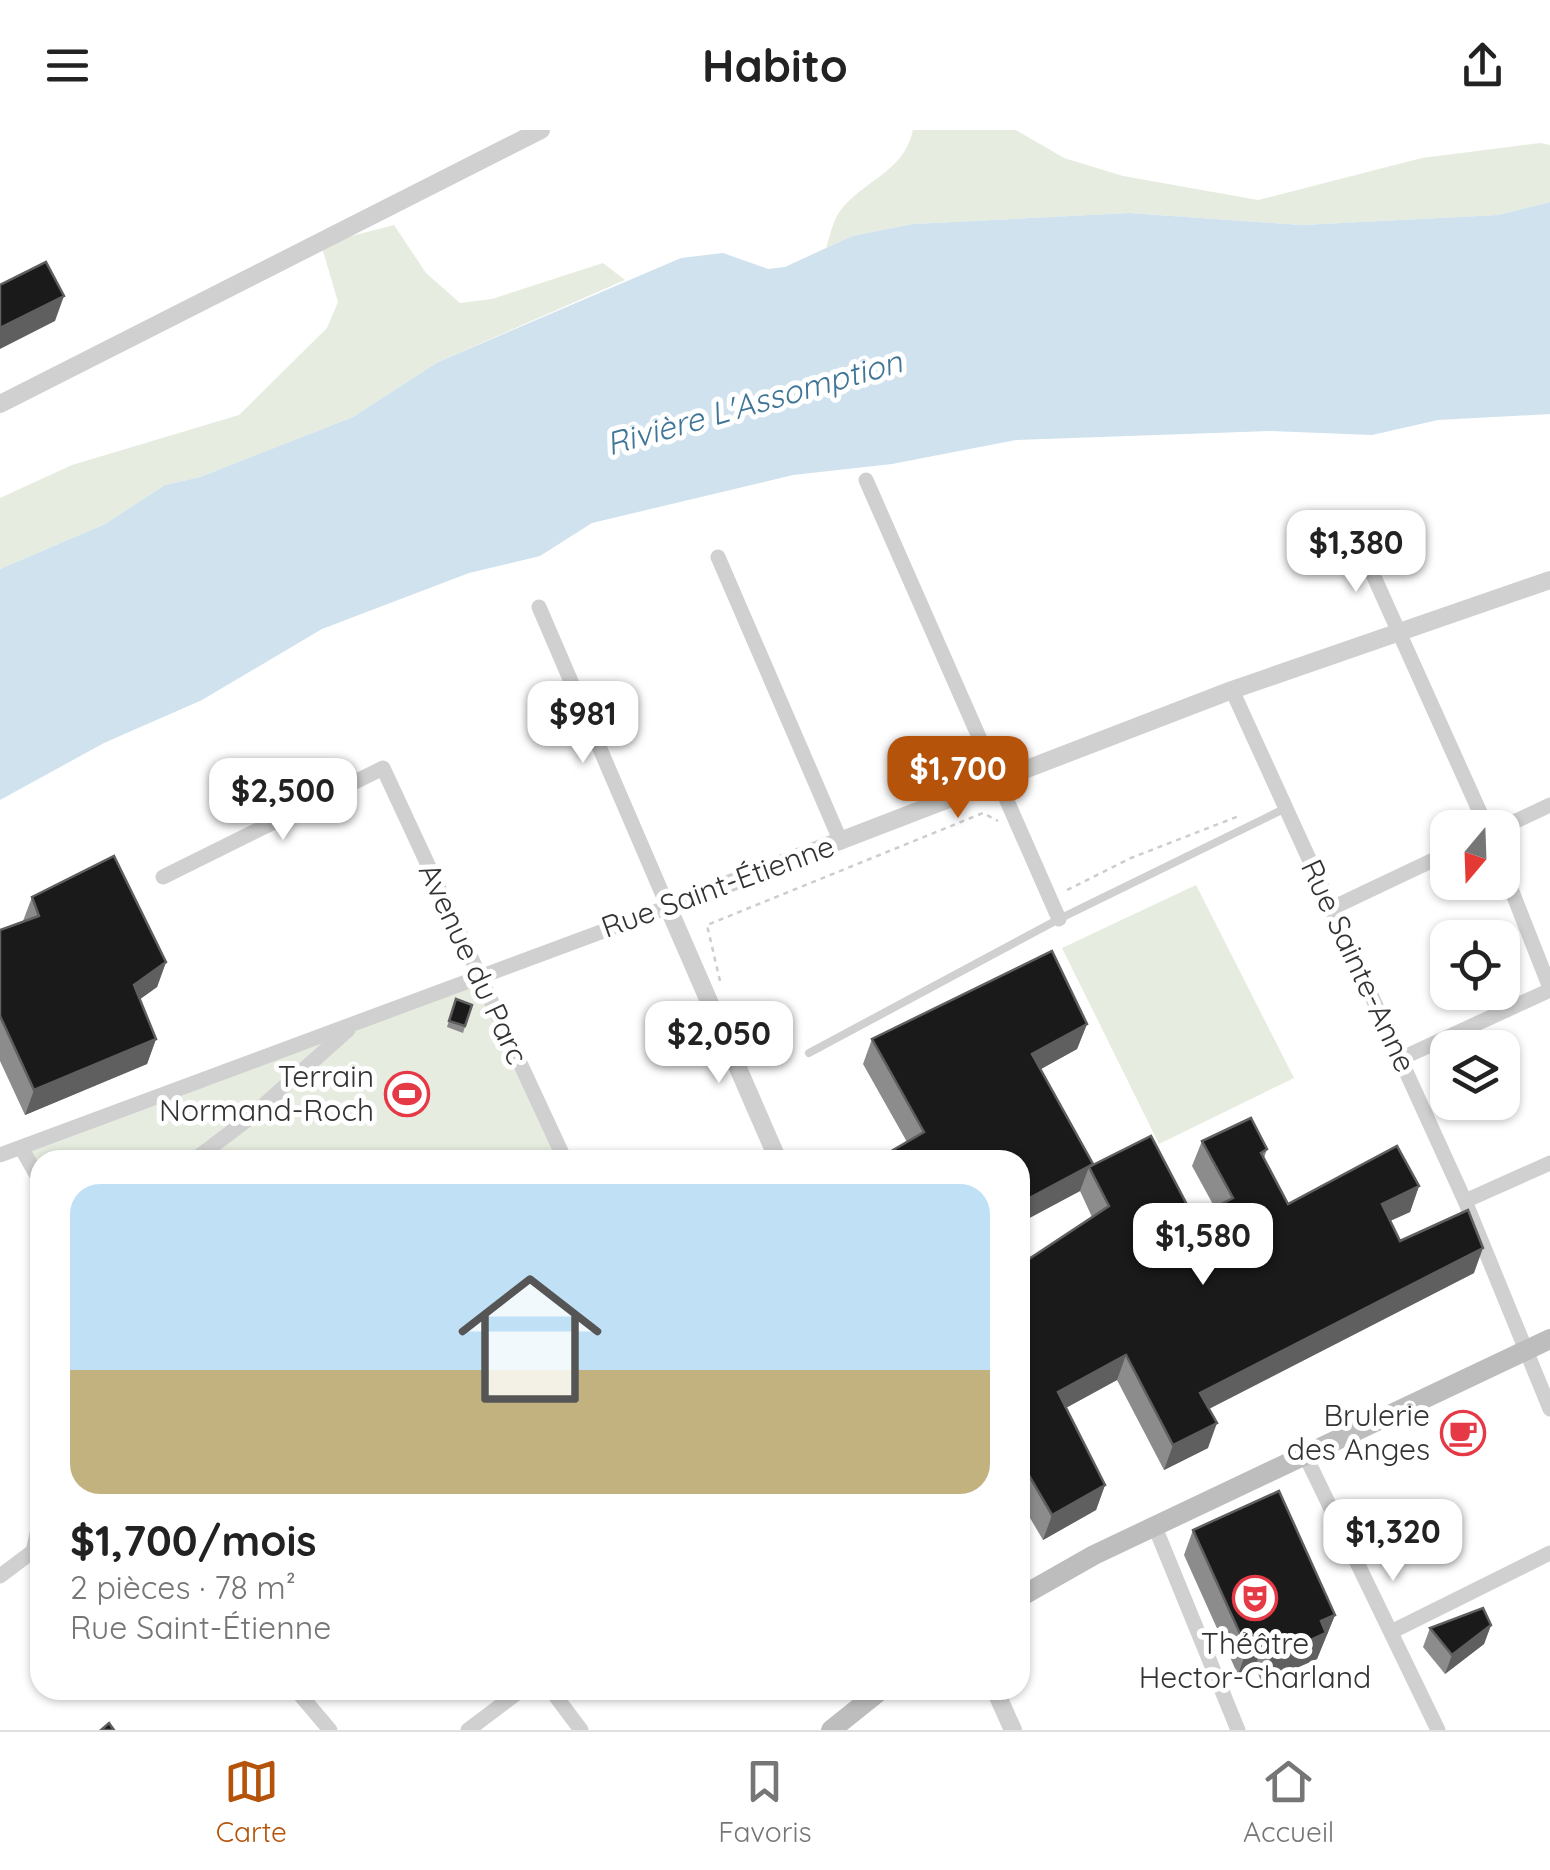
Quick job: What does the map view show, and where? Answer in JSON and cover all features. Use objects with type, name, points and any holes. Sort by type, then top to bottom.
[{"type":"main road","points":[[1030,1591],[1155,1527],[1550,1339]]},
{"type":"main road","points":[[831,1730],[868,1700]]},
{"type":"street","points":[[0,404],[541,130]]},
{"type":"street","points":[[866,480],[1059,919]]},
{"type":"street","points":[[1356,539],[1479,810]]},
{"type":"street","points":[[718,557],[840,842]]},
{"type":"street","name":"Rue Saint-Étienne","points":[[0,1155],[477,975],[668,908],[1232,690],[1550,580]]},
{"type":"street","points":[[539,607],[771,1150]]},
{"type":"street","name":"Rue Sainte-Anne","points":[[1232,690],[1465,1201],[1523,1352],[1550,1409]]},
{"type":"street","name":"Avenue du Parc","points":[[163,878],[383,768],[560,1150]]},
{"type":"street","points":[[1520,819],[1550,806]]},
{"type":"street","points":[[1332,908],[1430,862]]},
{"type":"street","points":[[1400,1059],[1550,989],[1515,900]]},
{"type":"street","points":[[208,1150],[248,1120],[359,1021]]},
{"type":"street","points":[[22,1149],[30,1164]]},
{"type":"street","points":[[1465,1201],[1550,1163]]},
{"type":"street","points":[[1306,1457],[1438,1730]]},
{"type":"street","points":[[1155,1527],[1238,1730]]},
{"type":"street","points":[[1391,1632],[1550,1553]]},
{"type":"street","points":[[0,1576],[30,1554]]},
{"type":"street","points":[[304,1700],[330,1730]]},
{"type":"street","points":[[468,1730],[508,1700]]},
{"type":"street","points":[[558,1700],[581,1730]]},
{"type":"street","points":[[1000,1700],[1013,1730]]},
{"type":"lane","points":[[809,1053],[1059,919],[1286,808]]},
{"type":"path","points":[[706,996],[720,982],[708,925],[984,812],[1023,836]]},
{"type":"path","points":[[1051,898],[1131,858],[1248,812]]},
{"type":"shaded area","points":[[913,130],[1016,130],[1064,158],[1123,176],[1258,200],[1422,158],[1540,143],[1550,145],[1550,202],[1498,215],[1302,225],[1129,213],[913,224],[852,236],[826,248],[840,211],[892,166],[908,145]]},
{"type":"shaded area","points":[[394,225],[426,273],[460,303],[492,299],[603,263],[625,280],[438,362],[353,417],[200,477],[165,485],[105,524],[0,569],[0,498],[72,465],[239,415],[327,328],[338,302],[321,244]]},
{"type":"shaded area","points":[[1196,885],[1294,1078],[1159,1144],[1062,948]]},
{"type":"shaded area","points":[[477,975],[560,1150],[30,1150],[30,1163],[22,1149]]},
{"type":"water","name":"Rivière L'Assomption","points":[[1550,202],[1550,414],[1438,420],[1372,435],[1270,431],[1016,440],[892,464],[793,475],[592,523],[540,556],[469,573],[322,629],[202,700],[104,743],[0,800],[0,569],[105,524],[165,485],[200,477],[353,417],[438,362],[681,258],[723,253],[768,269],[785,267],[852,236],[913,224],[1129,213],[1302,225],[1498,215]]},
{"type":"building","points":[[46,262],[64,296],[0,328],[0,285]]},
{"type":"building","points":[[114,856],[166,962],[134,985],[156,1039],[34,1090],[0,1016],[0,930],[39,916],[32,897]]},
{"type":"building","points":[[1052,951],[1087,1024],[1032,1054],[1093,1164],[1030,1198],[1030,1150],[893,1150],[924,1132],[872,1039]]},
{"type":"building","points":[[456,999],[472,1005],[465,1026],[449,1021]]},
{"type":"building","points":[[1251,1118],[1267,1149],[1261,1153],[1288,1204],[1397,1146],[1419,1186],[1382,1204],[1400,1241],[1468,1210],[1483,1248],[1200,1393],[1217,1423],[1173,1445],[1126,1355],[1058,1392],[1105,1485],[1052,1515],[1030,1477],[1030,1258],[1109,1206],[1089,1167],[1151,1136],[1194,1218],[1233,1198],[1202,1141]]},
{"type":"building","name":"Théâtre Hector-Charland","points":[[1279,1491],[1335,1615],[1321,1621],[1326,1633],[1271,1658],[1264,1642],[1247,1649],[1193,1530]]},
{"type":"building","points":[[1483,1608],[1491,1625],[1452,1655],[1430,1628]]},
{"type":"place","name":"Terrain Normand-Roch","points":[[407,1094]]},
{"type":"place","name":"Brulerie des Anges","points":[[1463,1433]]},
{"type":"place","name":"Théâtre Hector-Charland","points":[[1255,1598]]}]
